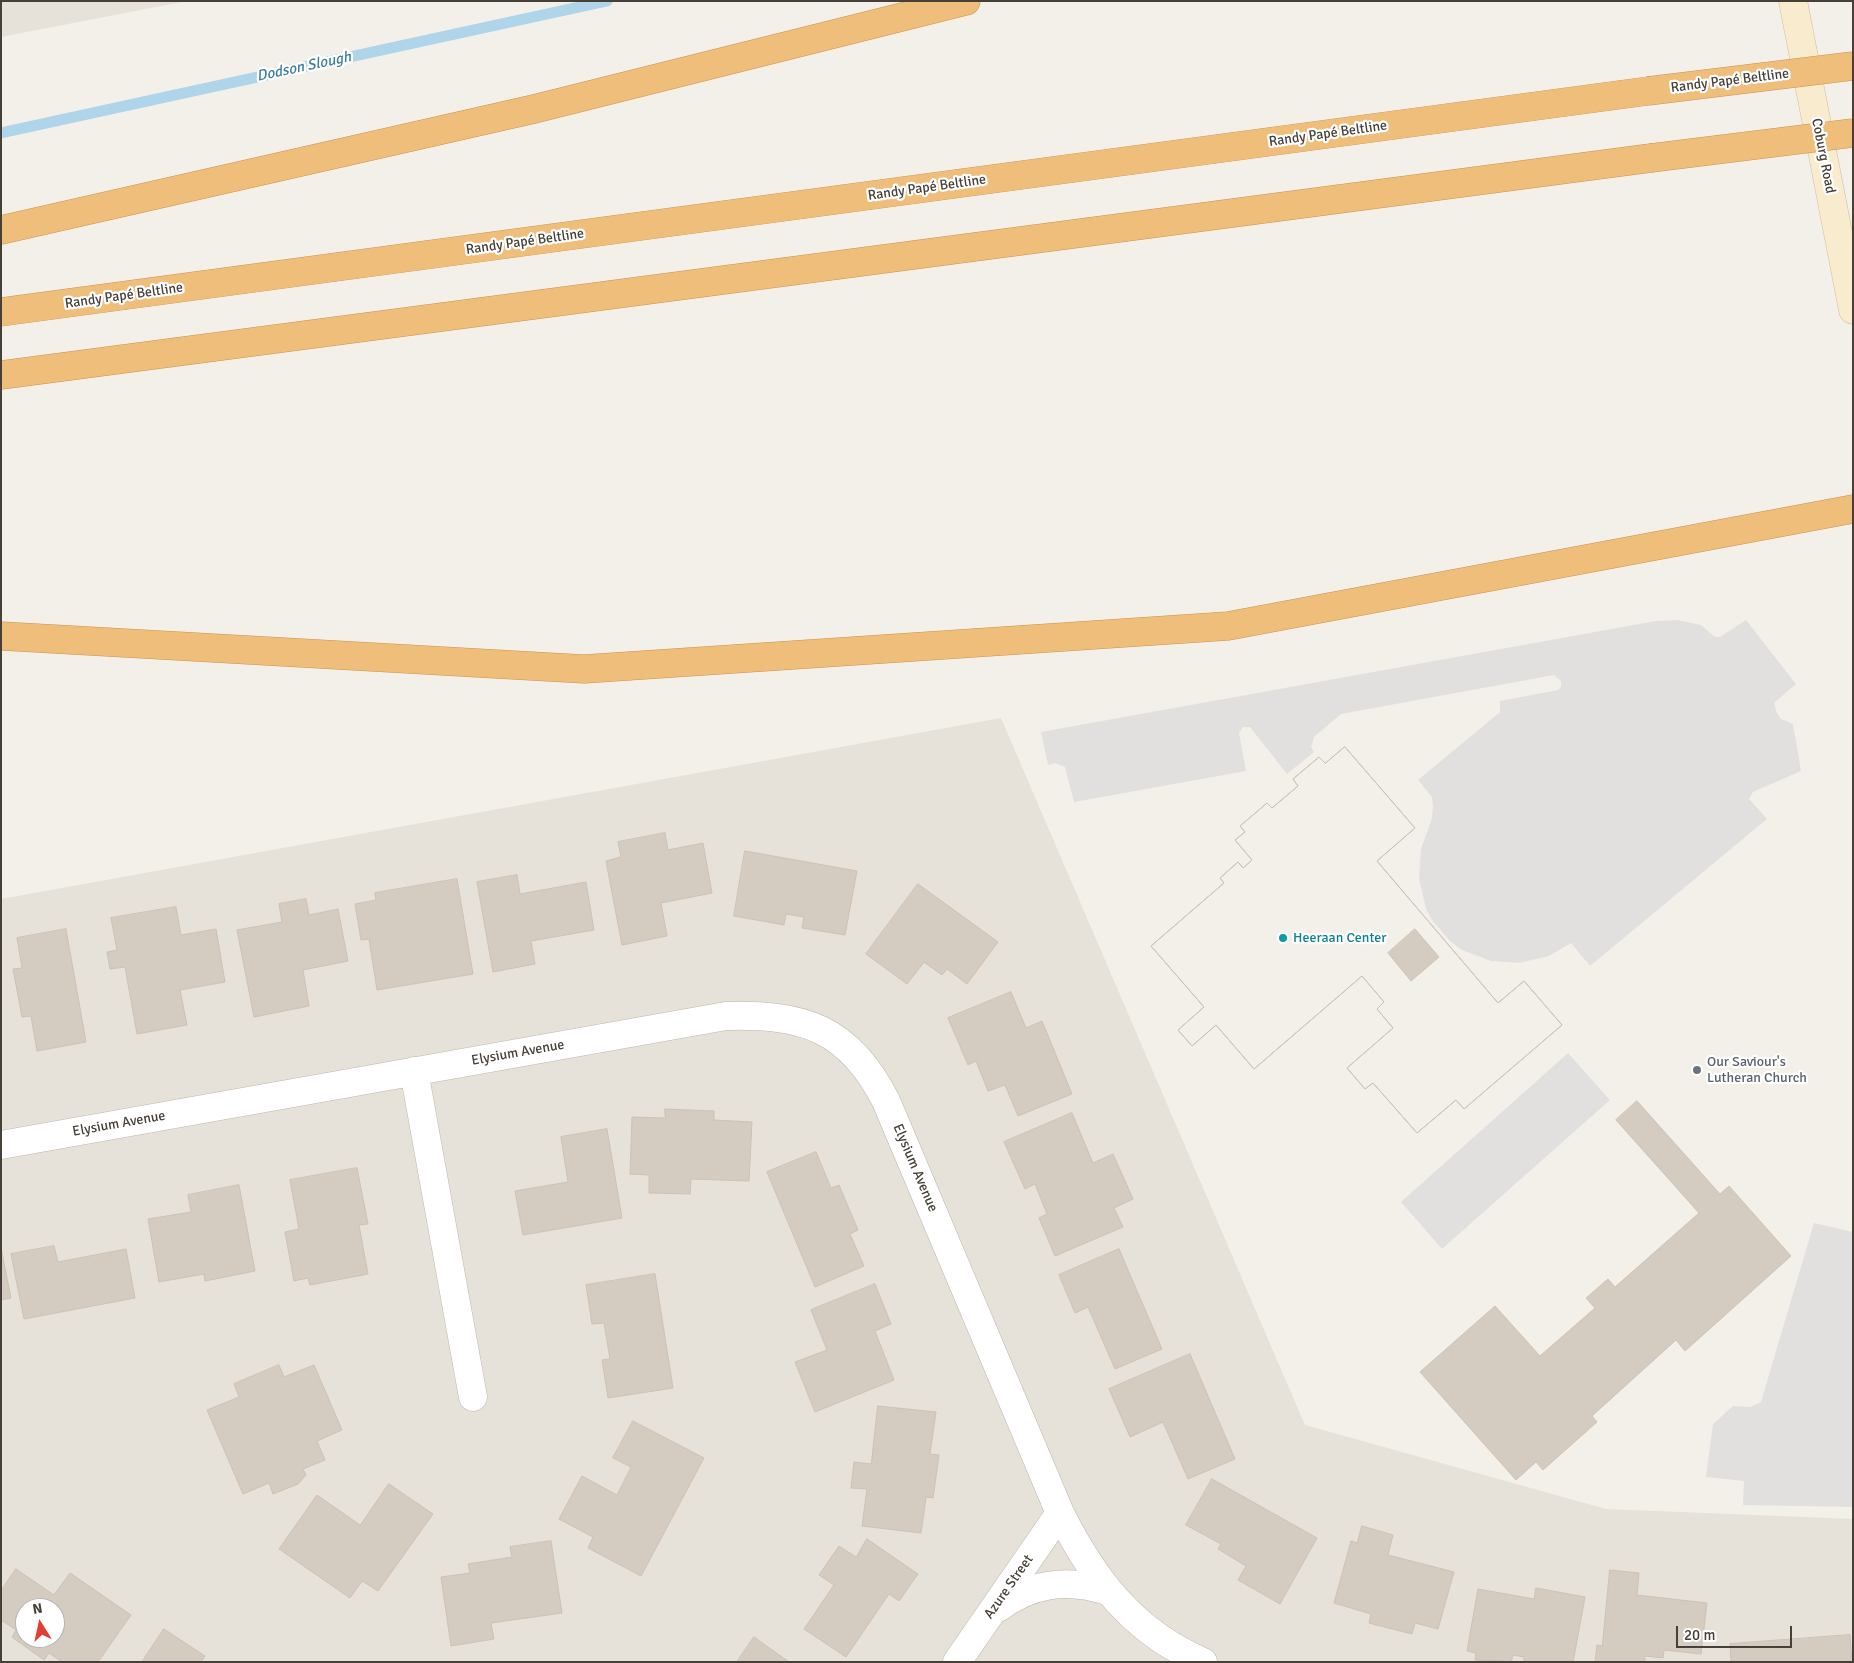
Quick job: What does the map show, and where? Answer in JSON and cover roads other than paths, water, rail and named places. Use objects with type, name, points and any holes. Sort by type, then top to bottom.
[{"type":"highway","points":[[1,230],[534,109],[966,1]]},
{"type":"highway","name":"Randy Papé Beltline","points":[[1,312],[1648,91],[1853,66]]},
{"type":"highway","points":[[1,375],[1853,133]]},
{"type":"highway","points":[[1,636],[584,669],[1228,626],[1853,509]]},
{"type":"main road","name":"Coburg Road","points":[[1793,1],[1853,310]]},
{"type":"street","name":"Elysium Avenue","points":[[1,1145],[726,1016],[766,1015],[801,1021],[831,1035],[855,1052],[874,1076],[1060,1513],[1086,1562],[1107,1591],[1133,1617],[1159,1637],[1203,1662]]},
{"type":"street","points":[[414,1071],[473,1397]]},
{"type":"street","name":"Azure Street","points":[[957,1662],[1060,1513]]},
{"type":"street","points":[[991,1613],[1014,1596],[1040,1586],[1066,1583],[1090,1586],[1107,1591]]},
{"type":"waterway","name":"Dodson Slough","points":[[1,133],[607,1]]},
{"type":"place","name":"Heeraan Center","points":[[1283,938]]},
{"type":"place","name":"Our Saviour's Lutheran Church","points":[[1697,1070]]}]
